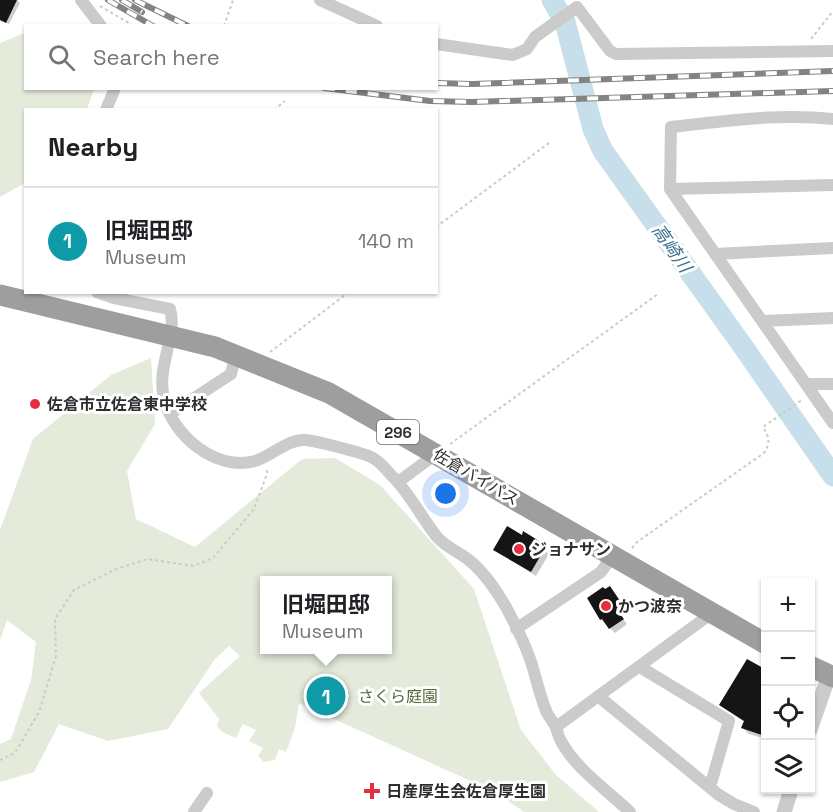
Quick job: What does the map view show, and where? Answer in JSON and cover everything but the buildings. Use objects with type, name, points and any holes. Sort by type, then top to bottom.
[{"type":"highway","name":"佐倉バイパス","points":[[0,295],[169,334],[236,354],[329,393],[761,642]]},
{"type":"street","points":[[82,0],[100,24]]},
{"type":"street","points":[[320,0],[373,24]]},
{"type":"street","points":[[438,44],[513,55],[527,49],[535,37],[577,7],[610,51],[616,54],[833,51]]},
{"type":"street","points":[[107,108],[114,90]]},
{"type":"street","points":[[833,119],[812,117],[722,121],[671,127],[670,189],[833,423]]},
{"type":"street","points":[[670,189],[833,185]]},
{"type":"street","points":[[716,254],[833,248]]},
{"type":"street","points":[[103,294],[170,309],[173,320],[162,379],[164,398],[170,414],[184,435],[199,448],[217,458],[234,463],[253,462],[281,447],[304,439],[372,457],[398,482],[447,547],[469,560],[486,576],[506,607],[529,655],[547,713],[556,726],[560,740],[572,758],[630,812]]},
{"type":"street","points":[[762,321],[833,318]]},
{"type":"street","points":[[170,414],[231,374],[236,354]]},
{"type":"street","points":[[809,389],[833,384]]},
{"type":"street","points":[[398,482],[436,454]]},
{"type":"street","points":[[516,628],[601,572],[618,558]]},
{"type":"street","points":[[556,726],[712,613]]},
{"type":"street","points":[[640,667],[729,721],[710,787]]},
{"type":"street","points":[[815,710],[824,673]]},
{"type":"street","points":[[598,696],[710,787],[734,804],[754,812]]},
{"type":"street","points":[[194,812],[207,793]]},
{"type":"street","points":[[784,812],[789,794]]},
{"type":"path","points":[[82,0],[99,5],[131,24]]},
{"type":"path","points":[[225,24],[233,0]]},
{"type":"path","points":[[812,51],[811,39],[833,11]]},
{"type":"path","points":[[276,108],[285,101]]},
{"type":"path","points":[[438,226],[549,143]]},
{"type":"path","points":[[256,362],[346,294]]},
{"type":"path","points":[[436,454],[658,294]]},
{"type":"path","points":[[618,558],[637,542],[764,453],[769,445],[768,437],[762,427],[809,389]]},
{"type":"path","points":[[0,760],[15,753],[39,712],[56,656],[55,619],[74,590],[117,569],[148,559],[194,566],[213,558],[254,509],[267,474],[267,456]]},
{"type":"green space","points":[[24,33],[24,90],[94,90],[87,108],[24,108],[24,184],[0,197],[0,43]]},
{"type":"green space","name":"さくら庭園","points":[[151,358],[155,424],[127,471],[136,519],[195,547],[302,459],[335,458],[380,485],[474,589],[521,730],[556,775],[599,812],[524,812],[495,792],[299,703],[295,728],[286,752],[279,749],[275,760],[264,762],[258,756],[263,748],[249,741],[256,730],[243,724],[236,738],[222,732],[217,726],[219,719],[199,693],[240,656],[229,646],[215,659],[168,729],[108,741],[59,724],[34,772],[0,782],[0,744],[11,739],[31,680],[36,642],[7,620],[0,640],[0,530],[33,439],[111,375]]},
{"type":"waterway","name":"高崎川","points":[[552,0],[565,22],[593,129],[603,151],[833,476]]},
{"type":"railway","points":[[108,0],[150,24]]},
{"type":"railway","points":[[122,0],[142,12]]},
{"type":"railway","points":[[135,0],[184,24]]},
{"type":"railway","points":[[438,83],[472,84],[833,71]]},
{"type":"railway","points":[[340,90],[430,101],[472,102],[833,91]]},
{"type":"place","name":"佐倉市立佐倉東中学校","points":[[35,404]]},
{"type":"place","name":"ジョナサン","points":[[519,549]]},
{"type":"place","name":"かつ波奈","points":[[606,606]]},
{"type":"place","name":"旧堀田邸","points":[[326,696]]},
{"type":"place","name":"日産厚生会佐倉厚生園","points":[[372,791]]}]
